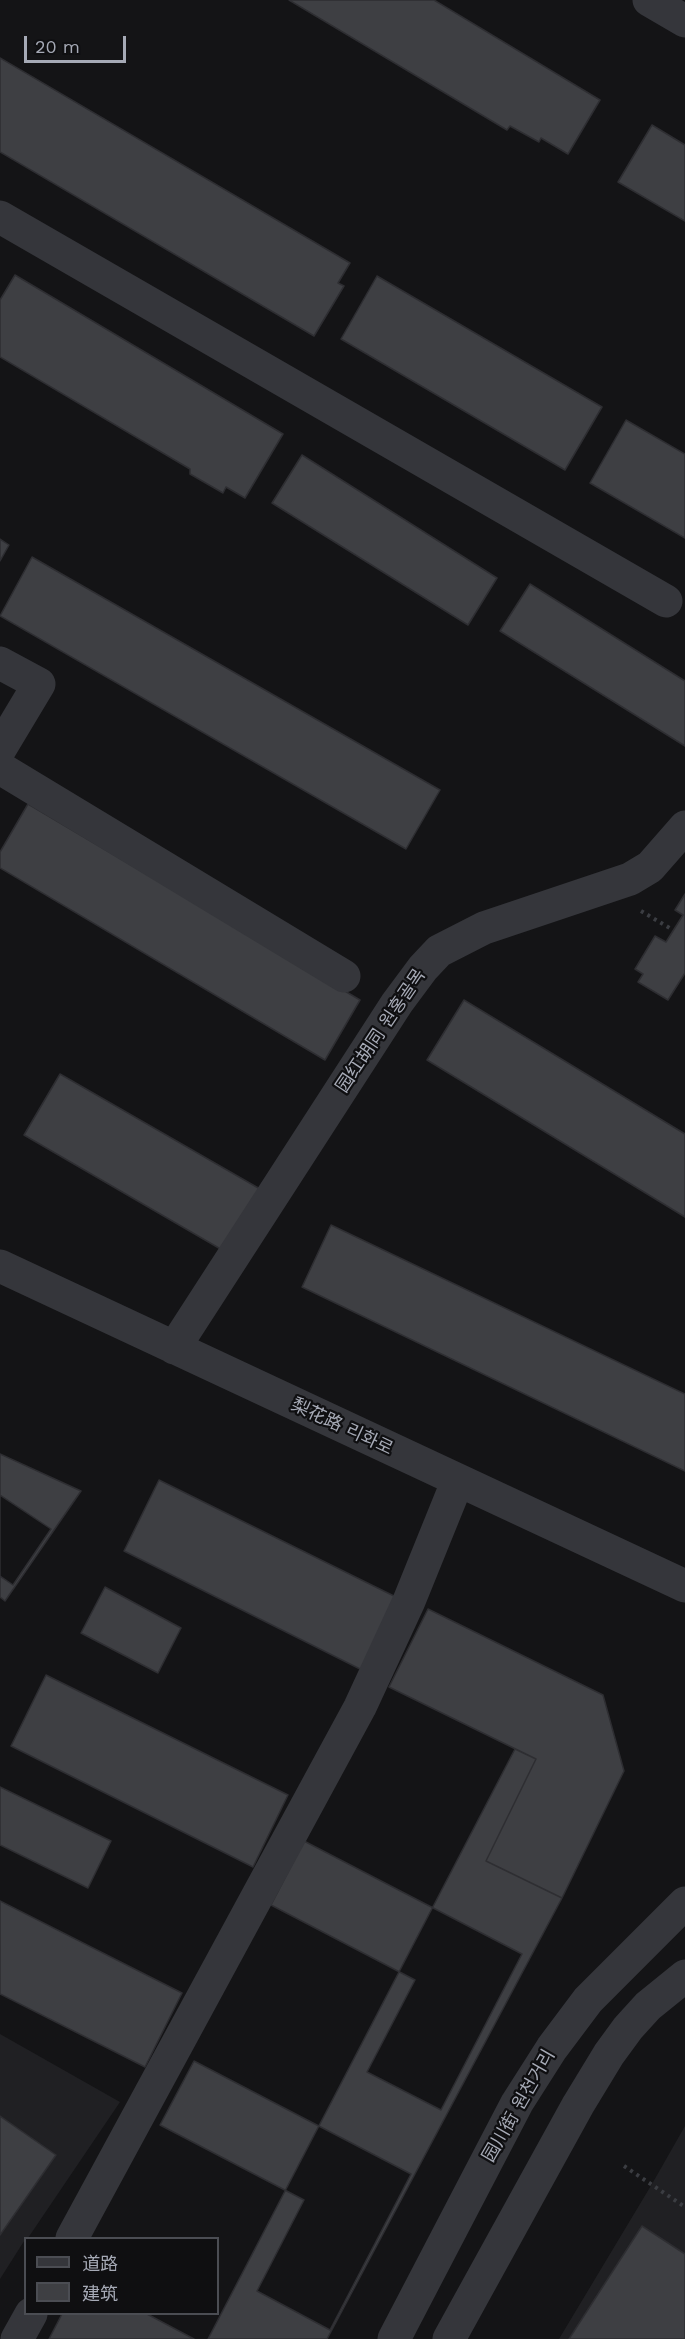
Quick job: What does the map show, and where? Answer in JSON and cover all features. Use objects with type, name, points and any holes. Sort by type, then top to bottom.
[{"type":"street","points":[[650,0],[685,21]]},
{"type":"street","points":[[0,217],[666,601]]},
{"type":"street","points":[[0,663],[39,684],[0,749]]},
{"type":"street","points":[[0,768],[344,976]]},
{"type":"street","name":"园红胡同 원홍골목","points":[[174,1348],[397,1003],[439,951],[484,928],[630,879],[650,867],[684,833]]},
{"type":"street","name":"梨花路 리화로","points":[[0,1266],[458,1480],[683,1581]]},
{"type":"street","points":[[73,2237],[360,1707],[409,1601],[458,1480]]},
{"type":"street","name":"园川街 원천거리","points":[[393,2339],[517,2103],[552,2048],[588,2000],[685,1903]]},
{"type":"street","points":[[449,2339],[578,2105],[609,2054],[648,2006],[685,1976]]},
{"type":"street","points":[[17,2339],[30,2315]]},
{"type":"path","points":[[624,2166],[685,2207]]},
{"type":"shaded area","points":[[0,2034],[120,2102],[29,2237],[24,2237],[24,2241],[0,2279]]},
{"type":"shaded area","points":[[685,2126],[685,2339],[559,2339],[652,2184]]},
{"type":"building","points":[[289,0],[434,0],[600,100],[568,154],[541,138],[539,142],[510,126],[507,130]]},
{"type":"building","points":[[0,58],[350,263],[338,283],[344,286],[314,336],[0,152]]},
{"type":"building","points":[[652,125],[685,145],[685,221],[618,182]]},
{"type":"building","points":[[15,275],[283,434],[245,498],[226,487],[223,493],[190,474],[190,469],[0,357],[0,300]]},
{"type":"building","points":[[377,276],[602,407],[565,470],[341,339]]},
{"type":"building","points":[[626,420],[685,454],[685,538],[590,483]]},
{"type":"building","points":[[302,455],[497,578],[468,625],[272,503]]},
{"type":"building","points":[[0,539],[9,545],[0,561]]},
{"type":"building","points":[[32,557],[440,790],[406,849],[0,616]]},
{"type":"building","points":[[530,584],[685,681],[685,746],[500,631]]},
{"type":"building","points":[[28,804],[360,1000],[325,1060],[0,868],[0,852]]},
{"type":"building","points":[[685,894],[685,973],[668,1000],[638,982],[643,974],[635,969],[655,936],[666,942],[683,915],[675,910]]},
{"type":"building","points":[[464,1000],[685,1134],[685,1217],[427,1060]]},
{"type":"building","points":[[60,1074],[260,1189],[224,1251],[24,1135]]},
{"type":"building","points":[[331,1225],[685,1394],[685,1471],[302,1287]]},
{"type":"building","points":[[0,1454],[81,1491],[5,1601],[0,1597]]},
{"type":"building","points":[[159,1480],[402,1600],[366,1672],[124,1551]]},
{"type":"building","points":[[0,1495],[51,1529],[13,1585],[0,1576]]},
{"type":"building","points":[[105,1587],[181,1628],[158,1673],[81,1633]]},
{"type":"building","points":[[428,1609],[603,1695],[624,1771],[562,1898],[486,1861],[536,1759],[389,1687]]},
{"type":"building","points":[[46,1675],[288,1795],[253,1867],[11,1746]]},
{"type":"building","points":[[515,1749],[536,1759],[486,1861],[562,1898],[327,2339],[208,2339]]},
{"type":"building","points":[[0,1787],[111,1841],[88,1888],[0,1845]]},
{"type":"building","points":[[304,1841],[522,1954],[441,2110],[367,2072],[415,1980],[271,1905]]},
{"type":"building","points":[[0,1901],[182,1993],[145,2067],[0,1994]]},
{"type":"building","points":[[194,2061],[411,2174],[330,2330],[257,2291],[304,2200],[160,2125]]},
{"type":"building","points":[[0,2116],[56,2155],[0,2235]]},
{"type":"building","points":[[642,2226],[685,2254],[685,2339],[569,2339]]},
{"type":"building","points":[[61,2315],[149,2315],[194,2339],[49,2339]]}]
